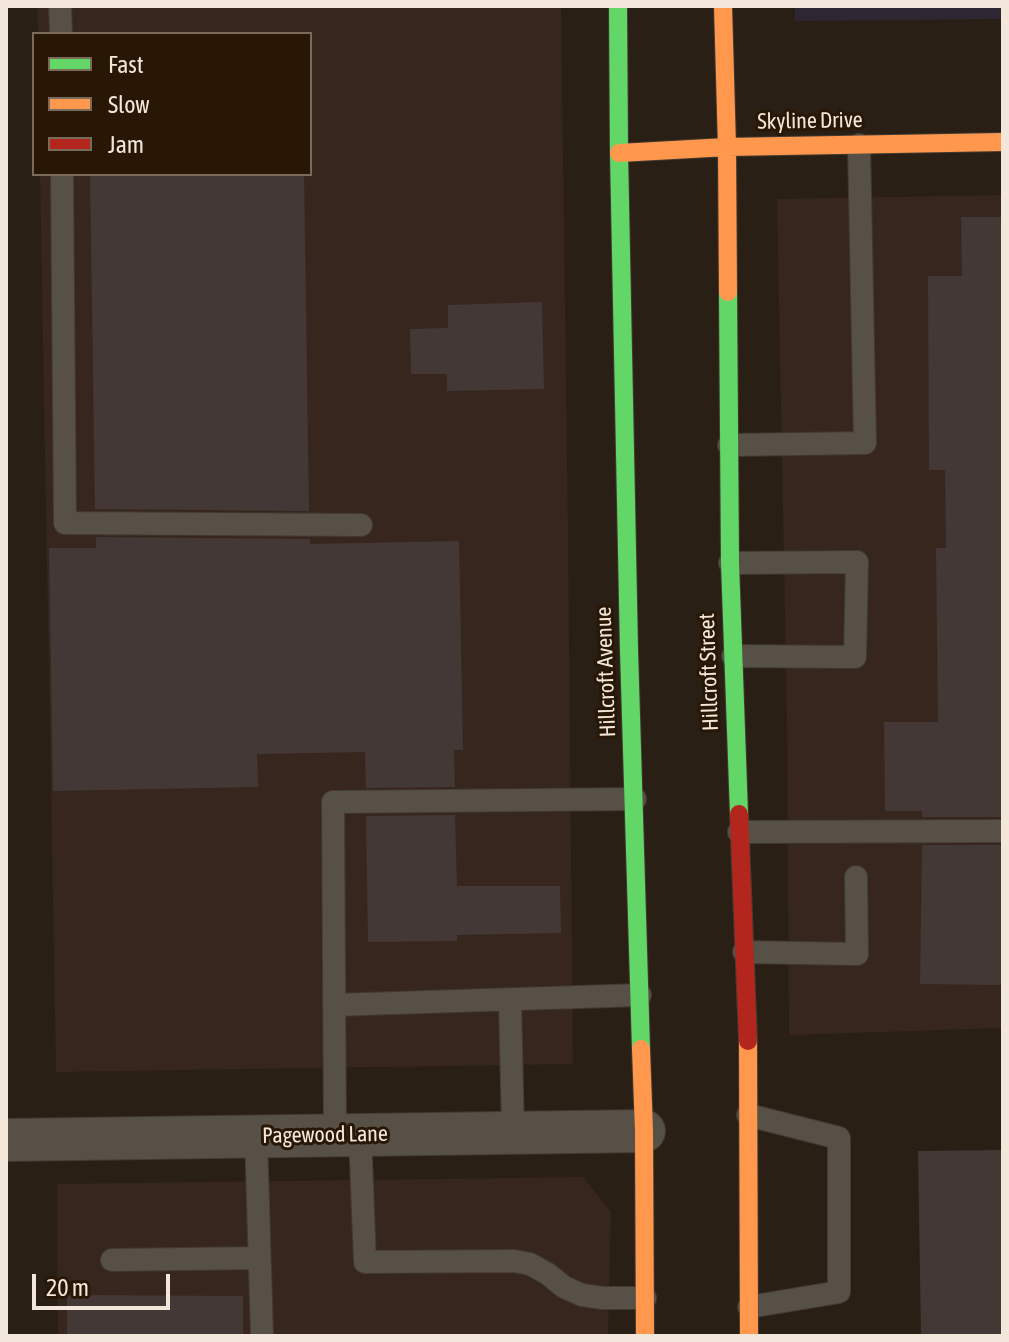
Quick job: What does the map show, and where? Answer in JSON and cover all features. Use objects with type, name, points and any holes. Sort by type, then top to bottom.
[{"type":"main road","name":"Hillcroft Avenue","points":[[618,6],[629,619],[644,1131],[645,1336]]},
{"type":"main road","name":"Hillcroft Street","points":[[723,6],[730,563],[748,1047],[749,1336]]},
{"type":"main road","name":"Skyline Drive","points":[[619,153],[727,147],[1003,142]]},
{"type":"street","name":"Pagewood Lane","points":[[6,1140],[644,1131]]},
{"type":"lane","points":[[60,6],[61,32]]},
{"type":"lane","points":[[729,445],[865,443],[859,145]]},
{"type":"lane","points":[[62,176],[65,523],[361,525]]},
{"type":"lane","points":[[730,563],[857,562],[855,657],[733,656]]},
{"type":"lane","points":[[635,799],[333,802],[334,1005],[347,1135],[365,1262],[514,1261],[530,1264],[582,1295],[645,1298]]},
{"type":"lane","points":[[739,832],[1003,831]]},
{"type":"lane","points":[[744,952],[857,954],[856,877]]},
{"type":"lane","points":[[334,1005],[640,995]]},
{"type":"lane","points":[[510,1000],[513,1133]]},
{"type":"lane","points":[[748,1115],[839,1138],[839,1292],[749,1307]]},
{"type":"lane","points":[[256,1136],[262,1336]]},
{"type":"lane","points":[[112,1260],[259,1258]]},
{"type":"shaded area","points":[[37,6],[561,6],[573,1064],[56,1072],[40,176],[312,176],[312,32],[38,32]]},
{"type":"shaded area","points":[[795,6],[1003,6],[1003,19],[795,21]]},
{"type":"shaded area","points":[[1003,195],[1003,1028],[789,1035],[787,720],[777,199]]},
{"type":"shaded area","points":[[583,1177],[611,1212],[608,1336],[58,1336],[57,1184]]},
{"type":"building","points":[[90,176],[304,176],[309,511],[95,509]]},
{"type":"building","points":[[961,217],[1003,217],[1003,817],[922,817],[922,811],[885,811],[884,722],[938,722],[936,548],[946,548],[945,470],[929,470],[928,276],[962,276]]},
{"type":"building","points":[[542,302],[544,389],[447,391],[447,374],[411,374],[410,329],[448,328],[448,305]]},
{"type":"building","points":[[96,537],[310,539],[310,544],[459,541],[463,750],[454,750],[455,787],[366,788],[365,752],[257,754],[258,787],[53,791],[49,548],[96,548]]},
{"type":"building","points":[[455,815],[457,886],[560,886],[561,933],[457,935],[457,941],[368,942],[366,816]]},
{"type":"building","points":[[922,845],[1003,845],[1003,985],[920,984]]},
{"type":"building","points":[[1003,1150],[1003,1336],[921,1336],[918,1151]]},
{"type":"building","points":[[67,1295],[243,1296],[243,1336],[67,1336]]},
{"type":"traffic: fast","points":[[618,6],[629,650],[641,1049]]},
{"type":"traffic: fast","points":[[728,292],[730,563],[739,814]]},
{"type":"traffic: slow","points":[[723,6],[728,292]]},
{"type":"traffic: slow","points":[[619,153],[727,147],[1003,142]]},
{"type":"traffic: slow","points":[[748,1041],[749,1336]]},
{"type":"traffic: slow","points":[[641,1049],[645,1336]]},
{"type":"traffic: jam","points":[[739,814],[748,1041]]}]
